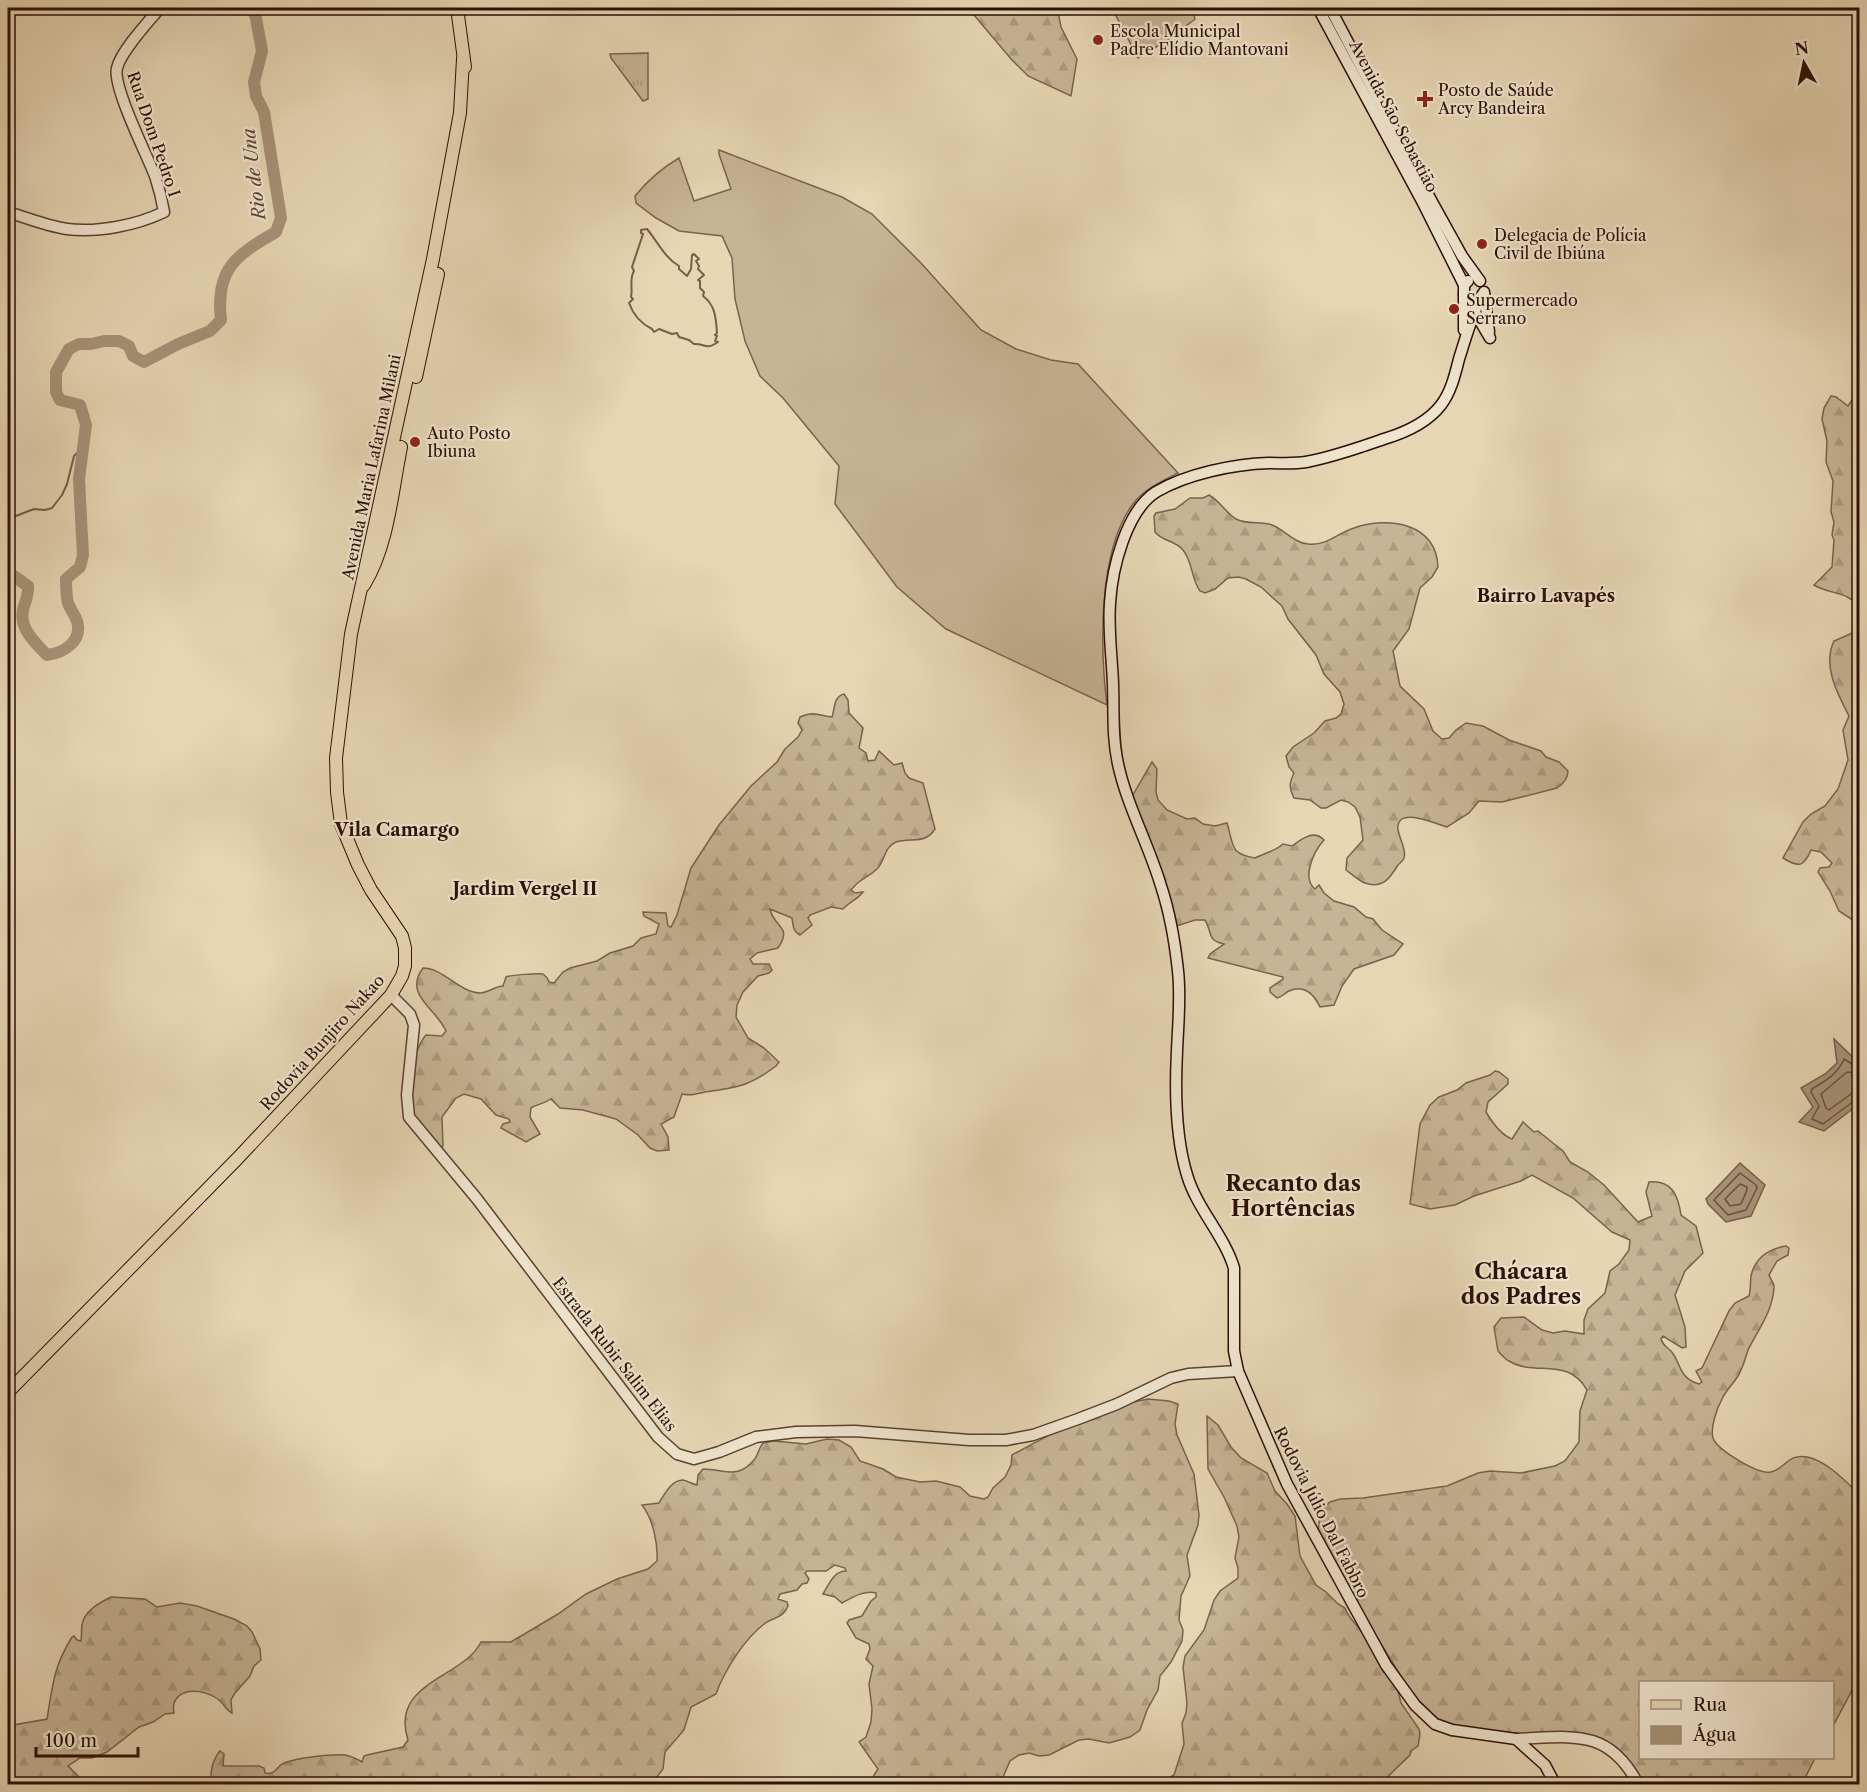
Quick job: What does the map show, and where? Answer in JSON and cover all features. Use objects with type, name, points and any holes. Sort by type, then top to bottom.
[{"type":"main road","name":"Rua Dom Pedro I","points":[[8,212],[59,227],[88,229],[138,222],[164,212],[155,175],[126,105],[116,74],[123,54],[160,8]]},
{"type":"main road","name":"Avenida Maria Lafarina Milani","points":[[360,591],[375,568],[381,550],[426,312],[465,135],[469,102],[456,8]]},
{"type":"main road","name":"Avenida São Sebastião","points":[[1318,8],[1352,59]]},
{"type":"main road","name":"Avenida São Sebastião","points":[[1330,8],[1352,59],[1446,237],[1465,292],[1490,338],[1483,294],[1484,286],[1446,237]]},
{"type":"main road","points":[[1463,347],[1465,292],[1471,280],[1480,281]]},
{"type":"main road","points":[[1465,292],[1477,300],[1483,294]]},
{"type":"main road","name":"Rodovia Júlio Dal Fabbro","points":[[1483,294],[1475,310],[1449,392],[1443,403],[1429,416],[1399,434],[1346,453],[1306,462],[1268,463],[1215,470],[1171,485],[1155,493],[1142,504],[1132,518],[1114,576],[1110,601],[1114,747],[1124,785],[1161,886],[1179,972],[1177,1106],[1186,1172],[1200,1205],[1230,1256],[1234,1268],[1234,1342],[1238,1371],[1287,1485],[1398,1684],[1435,1724],[1452,1730],[1516,1739],[1581,1737],[1595,1741],[1620,1757],[1638,1785]]},
{"type":"main road","name":"Rodovia Bunjiro Nakao","points":[[8,1392],[237,1159],[391,995],[402,976],[405,966],[405,948],[402,936],[371,890],[358,865],[341,825],[337,792],[336,758],[349,643],[360,591]]},
{"type":"main road","name":"Estrada Rubir Salim Elias","points":[[391,995],[410,1014],[414,1025],[407,1095],[407,1111],[410,1117],[477,1199],[658,1437],[684,1458],[704,1458],[756,1437],[796,1432],[855,1431],[969,1440],[1006,1440],[1033,1435],[1078,1419],[1117,1404],[1171,1378],[1188,1374],[1238,1371]]},
{"type":"main road","points":[[1516,1739],[1545,1765],[1555,1785]]},
{"type":"green space","points":[[968,8],[1068,8],[1058,12],[1061,27],[1077,59],[1071,96],[1028,76]]},
{"type":"green space","points":[[1112,8],[1192,8],[1195,19],[1168,40],[1138,58]]},
{"type":"green space","points":[[648,53],[648,99],[643,101],[610,54]]},
{"type":"green space","points":[[719,150],[842,197],[872,214],[921,263],[981,330],[1016,349],[1051,360],[1078,364],[1178,473],[1154,486],[1137,499],[1122,524],[1113,547],[1104,601],[1103,656],[1107,705],[946,629],[897,587],[835,504],[839,466],[783,398],[760,376],[745,341],[735,299],[732,258],[722,236],[679,231],[636,203],[635,196],[645,185],[679,158],[694,201],[731,189]]},
{"type":"green space","points":[[1831,396],[1848,406],[1855,399],[1859,405],[1859,607],[1843,595],[1814,585],[1832,567],[1833,481],[1826,462],[1827,441],[1822,419],[1824,408]]},
{"type":"green space","points":[[1209,495],[1236,519],[1272,525],[1298,541],[1308,544],[1327,541],[1348,530],[1368,524],[1395,523],[1420,532],[1435,552],[1438,567],[1432,577],[1420,588],[1409,629],[1393,651],[1400,686],[1424,709],[1433,731],[1442,739],[1449,738],[1466,723],[1483,726],[1509,740],[1541,751],[1546,757],[1559,762],[1568,771],[1565,781],[1557,788],[1502,802],[1479,801],[1469,813],[1447,827],[1418,818],[1406,817],[1402,819],[1398,827],[1405,853],[1404,858],[1389,878],[1377,885],[1365,883],[1346,870],[1347,858],[1363,840],[1360,817],[1355,807],[1341,800],[1326,808],[1321,808],[1310,800],[1294,798],[1290,786],[1294,773],[1289,767],[1286,756],[1293,747],[1314,733],[1325,721],[1341,714],[1344,704],[1340,692],[1324,674],[1316,655],[1288,619],[1282,606],[1261,587],[1239,577],[1228,578],[1215,589],[1205,593],[1200,591],[1183,550],[1155,532],[1154,516],[1156,513],[1175,509],[1190,498],[1203,498]]},
{"type":"green space","points":[[1860,630],[1859,924],[1839,911],[1818,872],[1820,868],[1829,867],[1832,863],[1821,852],[1811,850],[1806,860],[1800,864],[1783,858],[1803,822],[1825,806],[1838,789],[1848,760],[1843,730],[1849,716],[1833,680],[1830,660],[1834,641]]},
{"type":"green space","points":[[844,694],[848,700],[849,713],[863,728],[859,748],[866,753],[868,761],[875,760],[879,751],[894,765],[902,763],[909,778],[923,783],[935,829],[922,839],[892,844],[877,869],[858,882],[851,890],[855,893],[863,892],[861,895],[843,909],[831,907],[810,915],[808,918],[812,925],[800,935],[793,926],[792,918],[770,909],[784,935],[778,948],[757,953],[750,959],[753,964],[769,964],[772,970],[758,976],[743,992],[737,1005],[736,1017],[748,1038],[764,1048],[779,1062],[776,1066],[742,1085],[689,1095],[682,1094],[674,1117],[661,1124],[668,1137],[669,1150],[657,1151],[650,1148],[638,1135],[616,1119],[583,1110],[560,1108],[551,1099],[531,1108],[530,1117],[540,1134],[526,1142],[501,1128],[503,1124],[510,1122],[509,1119],[496,1115],[481,1099],[464,1094],[456,1098],[442,1117],[443,1146],[441,1148],[416,1120],[411,1101],[414,1064],[421,1042],[426,1035],[442,1036],[446,1031],[419,994],[418,978],[423,968],[438,972],[465,989],[480,993],[503,986],[506,977],[513,976],[543,974],[549,982],[554,983],[563,972],[570,968],[597,961],[610,953],[633,946],[641,938],[656,934],[659,924],[644,916],[643,912],[666,913],[668,926],[671,927],[677,915],[691,868],[719,825],[751,786],[777,762],[785,749],[798,737],[802,730],[798,723],[800,717],[813,714],[832,717],[836,700]]},
{"type":"green space","points":[[1152,762],[1157,769],[1158,800],[1167,810],[1187,819],[1195,818],[1203,824],[1215,826],[1227,823],[1232,843],[1241,854],[1255,858],[1283,844],[1292,846],[1308,836],[1320,837],[1324,840],[1310,864],[1311,884],[1315,889],[1319,885],[1324,893],[1334,901],[1354,907],[1366,917],[1373,919],[1382,930],[1403,944],[1394,955],[1354,969],[1342,986],[1334,1005],[1320,1007],[1312,994],[1304,990],[1294,989],[1277,998],[1270,992],[1270,988],[1283,977],[1208,958],[1224,944],[1212,938],[1205,920],[1195,920],[1177,926],[1175,924],[1131,807],[1133,795]]},
{"type":"green space","points":[[1495,1071],[1508,1079],[1508,1084],[1488,1102],[1486,1112],[1504,1134],[1512,1139],[1523,1122],[1534,1132],[1538,1131],[1563,1151],[1570,1162],[1588,1172],[1604,1185],[1638,1222],[1652,1216],[1646,1192],[1649,1182],[1668,1186],[1676,1195],[1681,1215],[1696,1226],[1703,1253],[1685,1271],[1675,1295],[1685,1327],[1686,1347],[1682,1348],[1663,1336],[1661,1339],[1674,1355],[1684,1374],[1692,1381],[1699,1384],[1702,1382],[1696,1371],[1702,1368],[1729,1311],[1735,1303],[1749,1296],[1751,1276],[1759,1259],[1774,1249],[1786,1246],[1789,1248],[1788,1255],[1777,1261],[1769,1275],[1774,1287],[1771,1304],[1748,1350],[1740,1373],[1720,1403],[1712,1434],[1722,1449],[1757,1470],[1771,1472],[1795,1457],[1807,1457],[1835,1472],[1859,1494],[1859,1677],[1834,1724],[1834,1681],[1639,1681],[1639,1759],[1814,1759],[1802,1784],[1637,1784],[1616,1760],[1590,1741],[1473,1734],[1425,1715],[1373,1631],[1318,1531],[1321,1510],[1330,1502],[1447,1486],[1478,1473],[1490,1471],[1521,1473],[1555,1466],[1565,1461],[1579,1442],[1580,1411],[1587,1390],[1570,1373],[1561,1370],[1529,1368],[1508,1360],[1498,1351],[1494,1327],[1501,1318],[1524,1317],[1542,1330],[1553,1333],[1565,1331],[1584,1334],[1584,1320],[1588,1309],[1605,1293],[1610,1271],[1619,1264],[1629,1250],[1630,1240],[1612,1232],[1573,1198],[1532,1175],[1455,1205],[1430,1209],[1410,1204],[1420,1124],[1430,1105],[1439,1097],[1457,1090],[1466,1083]]},
{"type":"green space","points":[[1148,1399],[1178,1404],[1175,1424],[1177,1435],[1194,1474],[1199,1515],[1198,1525],[1187,1555],[1190,1576],[1181,1596],[1179,1620],[1183,1630],[1182,1641],[1171,1662],[1160,1676],[1158,1690],[1147,1710],[1140,1730],[1130,1737],[1109,1743],[1089,1739],[1079,1740],[1049,1755],[1039,1756],[1029,1753],[1019,1755],[1010,1761],[1000,1784],[872,1784],[878,1769],[859,1742],[866,1737],[871,1722],[869,1684],[873,1666],[866,1659],[870,1649],[869,1644],[856,1638],[847,1623],[849,1620],[862,1616],[876,1597],[876,1593],[863,1593],[842,1603],[835,1597],[823,1594],[838,1573],[846,1571],[845,1568],[835,1565],[826,1571],[807,1571],[805,1573],[809,1579],[807,1583],[802,1584],[797,1590],[780,1594],[778,1599],[787,1602],[786,1610],[751,1636],[730,1665],[716,1694],[691,1707],[684,1730],[665,1752],[663,1769],[649,1784],[212,1784],[212,1767],[220,1751],[224,1754],[223,1766],[259,1766],[269,1774],[284,1763],[297,1760],[345,1755],[362,1762],[364,1756],[403,1747],[408,1740],[405,1721],[409,1705],[418,1693],[460,1664],[481,1642],[511,1642],[586,1594],[617,1579],[648,1569],[657,1561],[657,1547],[652,1524],[642,1505],[659,1503],[668,1488],[675,1482],[683,1480],[697,1485],[698,1475],[703,1469],[730,1472],[742,1470],[754,1460],[763,1443],[774,1441],[806,1444],[827,1439],[839,1440],[851,1447],[860,1461],[883,1469],[896,1477],[920,1482],[936,1481],[960,1487],[970,1496],[984,1499],[1005,1477],[1011,1465],[1012,1455],[1095,1414]]},
{"type":"green space","points":[[1207,1416],[1218,1425],[1231,1447],[1241,1458],[1267,1473],[1275,1491],[1295,1516],[1300,1556],[1316,1585],[1345,1608],[1366,1639],[1383,1672],[1390,1675],[1401,1703],[1419,1729],[1418,1746],[1380,1784],[1170,1784],[1167,1779],[1174,1775],[1184,1744],[1182,1723],[1187,1703],[1183,1667],[1185,1656],[1204,1630],[1214,1600],[1220,1591],[1238,1578],[1235,1558],[1239,1537],[1237,1526],[1208,1469]]},
{"type":"green space","points":[[111,1597],[145,1599],[157,1607],[180,1603],[197,1606],[234,1619],[247,1626],[252,1632],[260,1649],[261,1660],[254,1666],[250,1676],[231,1700],[232,1713],[219,1700],[210,1695],[193,1691],[183,1693],[176,1700],[174,1713],[165,1714],[139,1727],[107,1752],[92,1758],[80,1758],[68,1766],[86,1784],[8,1784],[8,1726],[47,1719],[55,1676],[66,1648],[74,1636],[81,1641],[83,1620],[97,1605]]},
{"type":"water","points":[[1834,1039],[1859,1063],[1859,1104],[1824,1131],[1799,1122],[1813,1107],[1801,1088],[1825,1074],[1837,1063]]},
{"type":"water","points":[[1740,1163],[1765,1185],[1751,1216],[1726,1222],[1706,1199]]},
{"type":"waterway","name":"Rio de Una","points":[[8,574],[28,586],[22,617],[29,635],[47,655],[60,652],[71,645],[78,628],[68,603],[66,579],[80,567],[83,555],[79,479],[86,425],[80,405],[60,400],[56,392],[56,372],[69,349],[79,344],[119,341],[129,346],[133,356],[144,362],[178,344],[210,331],[221,320],[221,288],[231,266],[250,248],[276,232],[281,218],[264,112],[256,96],[254,82],[262,51],[252,8]]},
{"type":"waterway","points":[[647,229],[665,254],[687,276],[691,269],[692,255],[694,254],[699,259],[696,261],[698,269],[704,275],[698,280],[700,288],[712,307],[715,317],[717,333],[715,341],[718,342],[714,345],[694,344],[679,337],[677,333],[672,334],[659,329],[654,332],[633,312],[629,303],[633,299],[631,297],[634,271],[632,267],[643,234],[641,230],[647,229]]},
{"type":"waterway","points":[[1860,439],[1855,440],[1853,459],[1860,474]]},
{"type":"waterway","points":[[8,519],[34,509],[52,508],[67,484],[74,456],[83,447]]},
{"type":"place","name":"Escola Municipal Padre Elídio Mantovani","points":[[1098,40]]},
{"type":"place","name":"Posto de Saúde Arcy Bandeira","points":[[1425,99]]},
{"type":"place","name":"Delegacia de Polícia Civil de Ibiúna","points":[[1482,244]]},
{"type":"place","name":"Supermercado Serrano","points":[[1454,309]]},
{"type":"place","name":"Auto Posto Ibiuna","points":[[415,442]]},
{"type":"district","name":"Bairro Lavapés","points":[[1546,596]]},
{"type":"district","name":"Vila Camargo","points":[[397,830]]},
{"type":"district","name":"Jardim Vergel II","points":[[525,889]]},
{"type":"district","name":"Recanto das Hortências","points":[[1293,1196]]},
{"type":"district","name":"Chácara dos Padres","points":[[1521,1284]]}]
